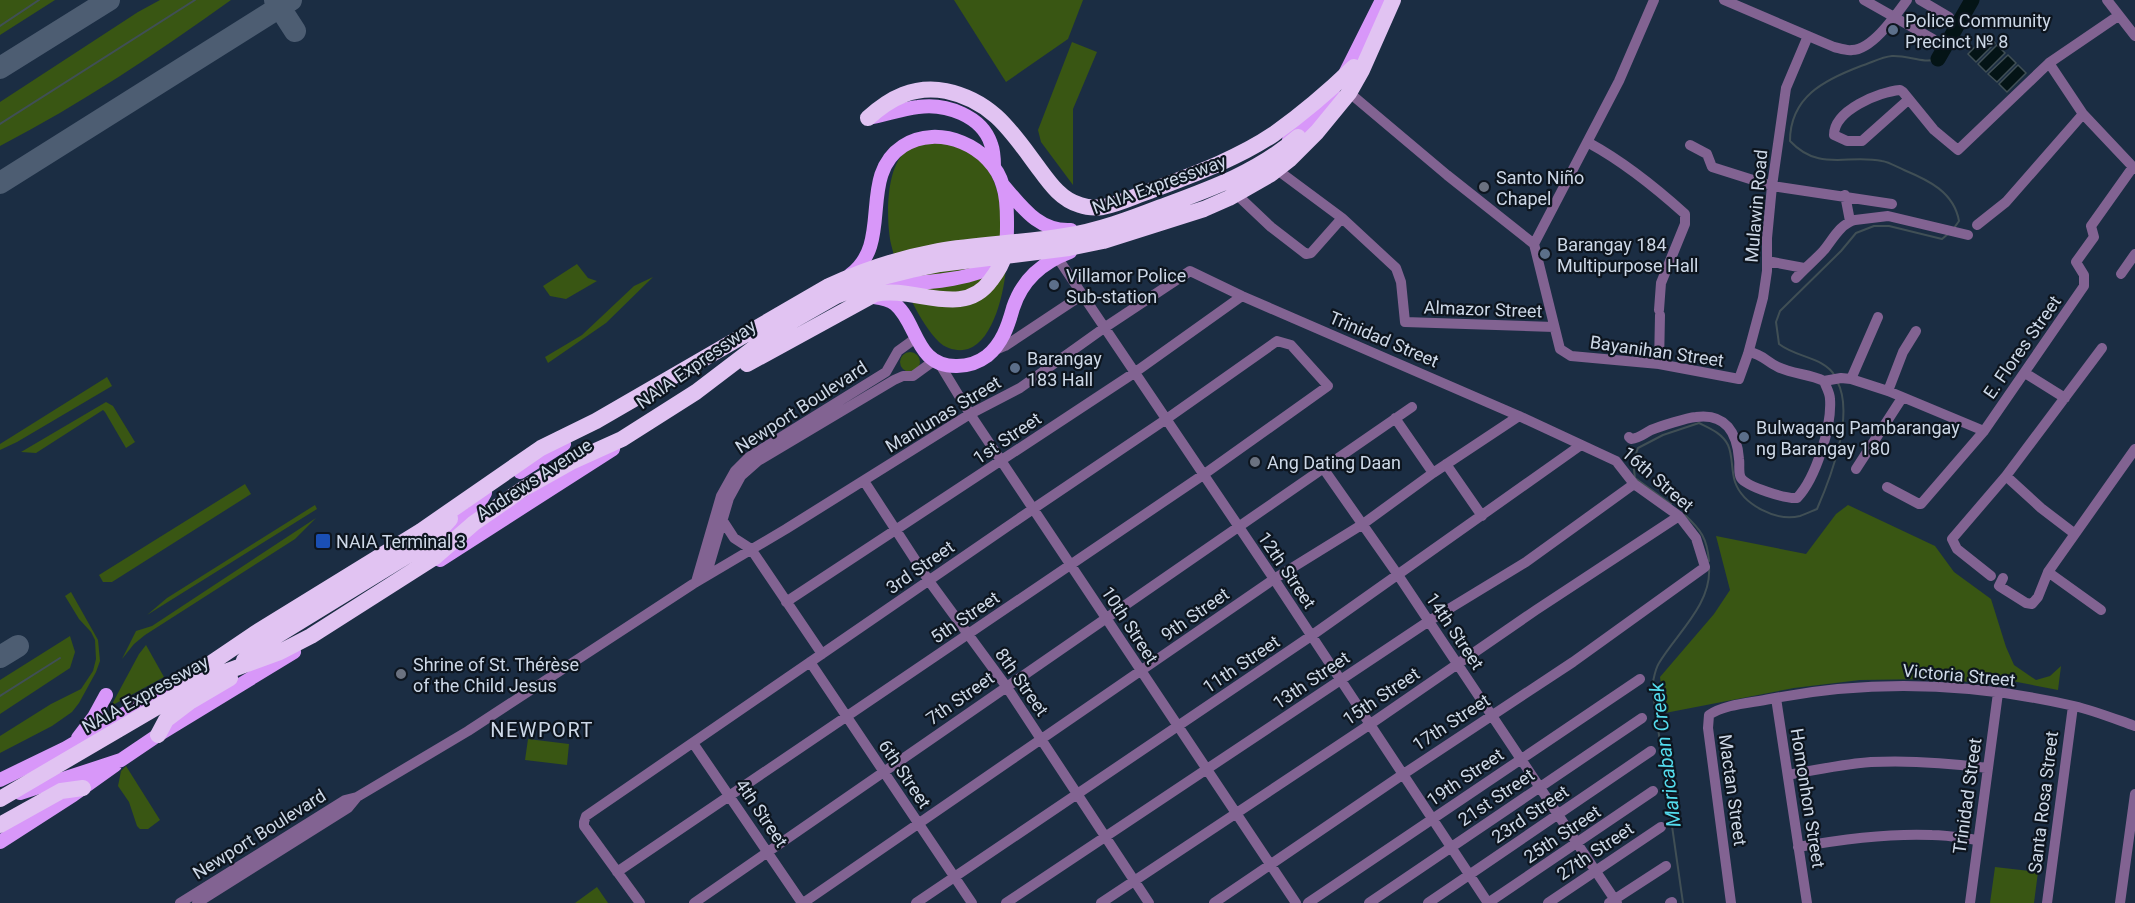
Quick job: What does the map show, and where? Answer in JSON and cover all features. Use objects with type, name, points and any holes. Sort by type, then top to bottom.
[{"type":"highway","name":"NAIA Expressway","points":[[0,790],[209,666],[254,634],[484,492],[541,448],[596,421],[807,297],[853,275],[908,258],[939,251],[1067,236],[1098,229],[1131,219],[1221,184],[1263,164],[1311,125],[1340,90],[1354,67],[1383,0]]},
{"type":"highway","name":"NAIA Expressway","points":[[0,799],[202,680],[280,652],[311,636],[435,557],[474,523],[523,489],[572,462],[622,439],[696,392],[780,328],[837,296],[884,277],[940,264],[1069,248],[1103,241],[1204,209],[1229,198],[1271,174],[1317,132],[1349,93],[1362,70],[1393,0]]},
{"type":"highway","points":[[868,118],[891,99],[918,90],[941,90],[972,100],[1001,119],[1060,195],[1079,205],[1100,207],[1113,205],[1175,182],[1251,148],[1299,115],[1354,67]]},
{"type":"highway","points":[[696,392],[876,294],[898,291],[952,300],[969,299],[982,291],[1000,266],[1007,246]]},
{"type":"highway","points":[[90,735],[133,733],[428,543],[484,492]]},
{"type":"highway","points":[[158,735],[166,720],[240,672],[272,643],[474,523]]},
{"type":"highway","points":[[0,825],[61,791],[83,788]]},
{"type":"main road","points":[[868,118],[916,107],[934,106],[955,111],[972,120],[986,132],[993,150],[994,167],[1003,185],[1026,211],[1040,224],[1057,230],[1070,230],[1113,220],[1190,194],[1240,172],[1274,152],[1305,126],[1337,88],[1383,0]]},
{"type":"main road","points":[[916,338],[937,362],[955,366],[983,359],[993,351],[1006,331],[1014,306],[1033,275],[1046,262],[1234,191],[1280,167],[1314,141],[1352,95],[1365,73],[1398,0]]},
{"type":"main road","name":"Andrews Avenue","points":[[0,780],[90,735],[339,586],[484,492],[840,282],[856,270],[870,250],[877,196],[883,171],[893,154],[907,144],[928,137],[950,138],[975,149],[994,167]]},
{"type":"main road","points":[[1274,152],[1280,167]]},
{"type":"main road","points":[[849,300],[882,284],[975,275],[995,264],[1004,254],[1007,246],[1007,215],[1003,185]]},
{"type":"main road","name":"Andrews Avenue","points":[[0,805],[19,793],[121,760],[849,300],[876,297],[891,301],[898,307],[916,338]]},
{"type":"main road","points":[[403,556],[474,512],[484,492],[494,496],[499,508],[507,512],[516,512]]},
{"type":"main road","points":[[339,586],[349,586],[357,592],[359,599],[357,613]]},
{"type":"main road","points":[[66,748],[89,724],[106,695]]},
{"type":"main road","points":[[0,842],[83,788],[121,760]]},
{"type":"street","points":[[1534,244],[1589,143],[1654,0]]},
{"type":"street","points":[[1724,0],[1739,3],[1833,47],[1852,50],[1869,43],[1894,18],[1907,0]]},
{"type":"street","points":[[1864,0],[1933,39]]},
{"type":"street","points":[[1920,0],[1949,17]]},
{"type":"street","points":[[2107,0],[2135,36]]},
{"type":"street","points":[[1908,100],[1862,141],[1847,141],[1834,135],[1840,119],[1852,108],[1897,90],[1903,92],[1934,130],[1958,150],[2049,63],[2118,16]]},
{"type":"street","name":"Mulawin Road","points":[[1739,379],[1749,352],[1762,301],[1772,186],[1786,88],[1808,36]]},
{"type":"street","points":[[2049,63],[2083,114],[2134,168]]},
{"type":"street","points":[[1352,95],[1448,176],[1534,244],[1554,327]]},
{"type":"street","points":[[1977,225],[2006,202],[2083,114]]},
{"type":"street","points":[[1589,143],[1642,177],[1685,214],[1685,224],[1661,283],[1659,364]]},
{"type":"street","points":[[1690,145],[1707,154],[1712,167],[1772,186],[1845,195],[1892,204]]},
{"type":"street","name":"Almazor Street","points":[[1280,167],[1342,218],[1396,268],[1401,282],[1405,322],[1554,327]]},
{"type":"street","name":"E. Flores Street","points":[[1887,487],[1922,504],[1984,431],[2084,286],[2084,275],[2076,262],[2094,237],[2091,226],[2134,168]]},
{"type":"street","points":[[1234,191],[1271,227],[1308,254],[1342,218]]},
{"type":"street","points":[[1845,195],[1850,221]]},
{"type":"street","points":[[1796,278],[1835,234],[1850,221],[1888,216],[1963,234]]},
{"type":"street","points":[[2121,274],[2135,254]]},
{"type":"street","name":"12th Street","points":[[1056,257],[1274,579],[1339,681],[1488,903]]},
{"type":"street","points":[[1767,261],[1804,268]]},
{"type":"street","name":"Trinidad Street","points":[[1190,271],[1565,438]]},
{"type":"street","name":"Manlunas Street","points":[[701,579],[970,414],[1020,388],[1104,328],[1190,271]]},
{"type":"street","points":[[993,351],[1005,346],[1082,296]]},
{"type":"street","name":"1st Street","points":[[786,602],[1134,373],[1242,296]]},
{"type":"street","points":[[1846,378],[1878,317]]},
{"type":"street","name":"Bayanihan Street","points":[[1554,327],[1560,349],[1571,356],[1659,364],[1739,379]]},
{"type":"street","points":[[1888,392],[1903,352],[1916,331]]},
{"type":"street","name":"Newport Boulevard","points":[[701,579],[721,496],[735,471],[749,457],[886,372],[898,351],[916,338]]},
{"type":"street","name":"5th Street","points":[[617,872],[1203,475],[1328,386],[1291,345],[1277,341]]},
{"type":"street","name":"3rd Street","points":[[617,872],[585,826],[586,816],[1277,341]]},
{"type":"street","points":[[1991,576],[1957,549],[1952,539],[2006,476],[2102,348]]},
{"type":"street","points":[[1749,352],[1761,355],[1779,368],[1826,380],[1846,378],[1888,392],[1984,431]]},
{"type":"street","points":[[894,361],[896,370],[903,376]]},
{"type":"street","name":"Newport Boulevard","points":[[180,903],[345,800],[357,797],[468,731],[701,579],[723,521],[729,498],[741,476],[758,461],[903,376],[912,376],[937,362]]},
{"type":"street","name":"10th Street","points":[[937,362],[1296,903]]},
{"type":"street","points":[[2025,373],[2065,398]]},
{"type":"street","points":[[1629,437],[1631,439],[1641,438],[1651,430],[1697,417],[1717,419],[1733,431],[1738,447],[1740,475],[1743,480],[1757,488],[1791,499],[1797,498],[1806,488],[1829,422],[1830,396],[1826,380]]},
{"type":"street","points":[[1856,469],[1902,398]]},
{"type":"street","name":"7th Street","points":[[694,903],[1412,407]]},
{"type":"street","name":"9th Street","points":[[803,903],[1274,579],[1362,524],[1446,464],[1519,416]]},
{"type":"street","points":[[1395,418],[1433,473]]},
{"type":"street","name":"16th Street","points":[[1565,438],[1616,461],[1634,484],[1679,516],[1696,538],[1705,567]]},
{"type":"street","name":"11th Street","points":[[916,903],[1311,636],[1581,445]]},
{"type":"street","points":[[2003,578],[1999,586],[2019,599],[2032,604],[2038,597],[2048,572],[2135,449]]},
{"type":"street","points":[[1446,464],[1482,516]]},
{"type":"street","name":"14th Street","points":[[1323,468],[1429,621],[1596,871],[1613,902]]},
{"type":"street","points":[[2006,476],[2075,534]]},
{"type":"street","name":"8th Street","points":[[864,481],[929,581],[1006,686],[1149,903]]},
{"type":"street","name":"13th Street","points":[[1006,903],[1429,621],[1526,562],[1634,484]]},
{"type":"street","name":"15th Street","points":[[1101,903],[1679,516]]},
{"type":"street","points":[[723,521],[734,538],[751,549],[822,654]]},
{"type":"street","name":"17th Street","points":[[1214,903],[1402,774],[1573,662],[1705,567]]},
{"type":"street","points":[[2048,572],[2101,610]]},
{"type":"street","name":"6th Street","points":[[810,663],[972,903]]},
{"type":"street","name":"19th Street","points":[[1308,903],[1640,678]]},
{"type":"street","name":"Victoria Street","points":[[1776,698],[1824,690],[1881,685],[1920,685],[1998,693],[2073,706],[2135,726]]},
{"type":"street","name":"Trinidad Street","points":[[1970,903],[1998,693]]},
{"type":"street","name":"Homonhon Street","points":[[1776,698],[1807,903]]},
{"type":"street","name":"Mactan Street","points":[[1731,903],[1707,721],[1714,712],[1776,698]]},
{"type":"street","name":"Santa Rosa Street","points":[[2047,903],[2073,706]]},
{"type":"street","name":"21st Street","points":[[1369,903],[1642,718]]},
{"type":"street","name":"4th Street","points":[[693,743],[803,903]]},
{"type":"street","name":"23rd Street","points":[[1428,903],[1651,751]]},
{"type":"street","points":[[1788,775],[1870,762],[1918,762],[1988,768]]},
{"type":"street","name":"25th Street","points":[[1488,903],[1653,791]]},
{"type":"street","points":[[2120,903],[2135,794]]},
{"type":"street","name":"Newport Boulevard","points":[[197,903],[348,808],[357,797]]},
{"type":"street","name":"27th Street","points":[[1548,903],[1661,827]]},
{"type":"street","points":[[1798,846],[1845,838],[1893,835],[1933,835],[1978,840]]},
{"type":"street","points":[[1613,902],[1666,866]]},
{"type":"street","points":[[617,872],[640,903]]},
{"type":"green space","points":[[0,0],[55,0],[0,35]]},
{"type":"green space","points":[[160,0],[231,0],[118,77],[0,146],[0,102]]},
{"type":"green space","points":[[954,0],[1083,0],[1068,39],[1006,82]]},
{"type":"green space","points":[[1072,42],[1097,52],[1073,109],[1073,185],[1041,142],[1038,130]]},
{"type":"green space","points":[[933,141],[961,148],[980,159],[996,186],[1002,213],[1006,242],[1006,266],[1000,300],[985,336],[977,344],[964,350],[953,349],[942,344],[923,322],[903,282],[889,234],[889,194],[895,167],[900,157],[908,150]]},
{"type":"green space","points":[[577,264],[588,278],[597,281],[566,299],[550,296],[543,286]]},
{"type":"green space","points":[[653,277],[606,323],[548,363],[545,357],[582,335],[634,286]]},
{"type":"green space","points":[[906,352],[914,352],[920,358],[920,366],[914,372],[906,372],[900,366],[900,358]]},
{"type":"green space","points":[[107,377],[112,386],[0,450],[0,444]]},
{"type":"green space","points":[[106,402],[113,406],[135,442],[126,448],[103,410],[36,453],[21,452]]},
{"type":"green space","points":[[245,484],[251,494],[112,582],[103,582],[99,575]]},
{"type":"green space","points":[[315,505],[317,509],[147,615],[167,598]]},
{"type":"green space","points":[[1848,505],[1935,546],[1954,572],[1991,599],[2014,665],[2036,680],[2050,676],[2061,666],[2058,690],[2012,681],[1985,683],[1930,679],[1860,680],[1794,688],[1665,713],[1660,677],[1714,614],[1730,590],[1716,536],[1806,554],[1836,514]]},
{"type":"green space","points":[[316,518],[295,539],[145,635],[122,659],[136,631],[152,626]]},
{"type":"green space","points":[[71,592],[98,640],[100,661],[96,672],[72,712],[52,726],[0,753],[0,736],[51,704],[81,689],[93,671],[96,659],[95,640],[65,596]]},
{"type":"green space","points":[[70,636],[75,652],[70,668],[0,714],[0,680]]},
{"type":"green space","points":[[146,645],[164,677],[111,706],[139,654]]},
{"type":"green space","points":[[528,739],[569,744],[567,765],[525,760]]},
{"type":"green space","points":[[126,766],[160,820],[148,829],[140,829],[137,826],[129,802],[118,786],[121,771]]},
{"type":"green space","points":[[1995,867],[2038,872],[2034,903],[1990,903]]},
{"type":"green space","points":[[597,887],[608,903],[575,903]]},
{"type":"shaded area","points":[[1987,35],[1995,43],[1976,62],[1968,54]]},
{"type":"shaded area","points":[[1997,45],[2005,53],[1986,72],[1978,64]]},
{"type":"shaded area","points":[[2008,55],[2016,63],[1997,82],[1988,74]]},
{"type":"shaded area","points":[[2018,65],[2026,73],[2007,92],[1999,84]]},
{"type":"waterway","points":[[0,26],[39,0]]},
{"type":"waterway","points":[[0,124],[195,0]]},
{"type":"waterway","name":"Maricaban Creek","points":[[1938,59],[1972,0]]},
{"type":"waterway","name":"Maricaban Creek","points":[[1938,59],[1888,57],[1834,77],[1812,92],[1803,102],[1796,113],[1790,141],[1812,156],[1834,160],[1882,161],[1922,178],[1939,188],[1952,202],[1959,221],[1954,228]]},
{"type":"waterway","name":"Maricaban Creek","points":[[1835,376],[1824,365],[1779,344],[1776,322],[1780,311],[1841,251],[1856,233],[1874,226],[1889,226],[1942,239],[1948,234]]},
{"type":"waterway","name":"Maricaban Creek","points":[[1671,504],[1635,478],[1633,462],[1638,448],[1663,435],[1699,423],[1715,431],[1728,445],[1735,482],[1745,498],[1753,504],[1771,514],[1791,517],[1817,509],[1829,480],[1842,428],[1842,395],[1837,381]]},
{"type":"waterway","name":"Maricaban Creek","points":[[1685,515],[1702,535],[1707,546],[1709,561]]},
{"type":"waterway","name":"Maricaban Creek","points":[[1683,903],[1652,686],[1659,663],[1692,618],[1705,594],[1709,567]]},
{"type":"waterway","points":[[0,696],[60,658]]},
{"type":"taxiway","points":[[0,68],[109,0]]},
{"type":"taxiway","points":[[275,0],[295,31]]},
{"type":"taxiway","points":[[0,183],[291,0]]},
{"type":"taxiway","points":[[0,657],[18,646]]},
{"type":"place","name":"Police Community Precinct № 8","points":[[1893,30]]},
{"type":"place","name":"Santo Niño Chapel","points":[[1484,187]]},
{"type":"place","name":"Barangay 184 Multipurpose Hall","points":[[1545,254]]},
{"type":"place","name":"Villamor Police Sub-station","points":[[1054,285]]},
{"type":"place","name":"Barangay 183 Hall","points":[[1015,368]]},
{"type":"place","name":"Bulwagang Pambarangay ng Barangay 180","points":[[1744,437]]},
{"type":"place","name":"Ang Dating Daan","points":[[1255,462]]},
{"type":"place","name":"NAIA Terminal 3","points":[[323,541]]},
{"type":"place","name":"Shrine of St. Thérèse of the Child Jesus","points":[[401,674]]},
{"type":"district","name":"NEWPORT","points":[[542,730]]}]
